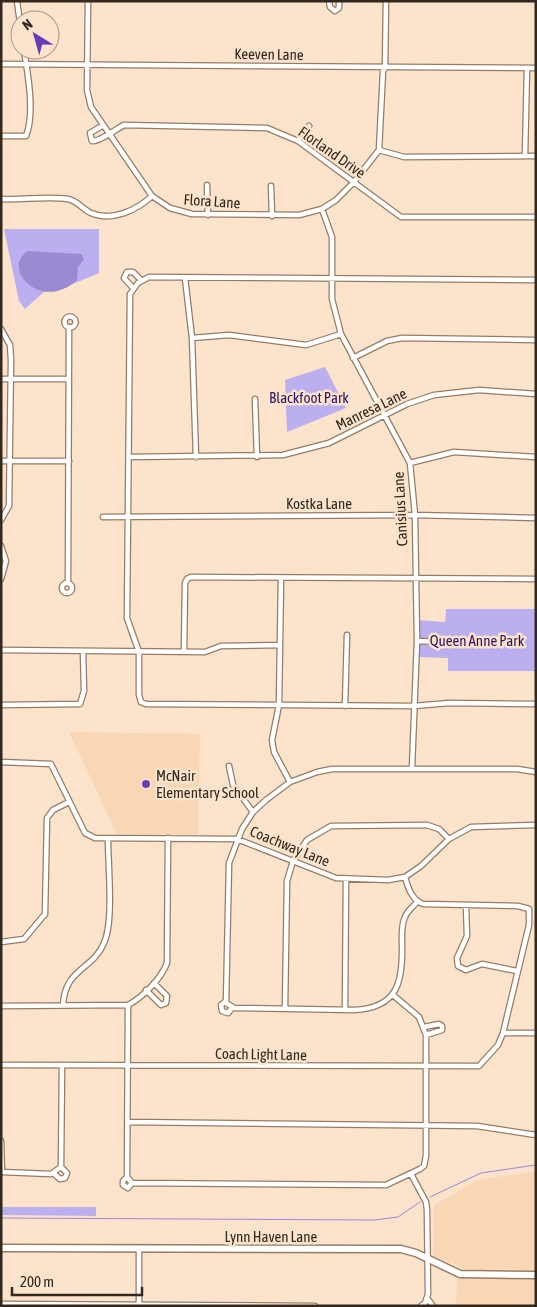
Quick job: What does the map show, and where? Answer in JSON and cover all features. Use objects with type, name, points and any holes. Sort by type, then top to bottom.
[{"type":"street","name":"Flora Lane","points":[[88,1],[87,65],[89,99],[102,126],[152,196],[176,211],[208,215],[272,216],[299,215],[322,209],[354,182],[379,150]]},
{"type":"street","points":[[329,1],[330,7],[335,11],[338,8],[339,1]]},
{"type":"street","points":[[386,1],[385,68],[383,70],[379,150],[404,157],[536,156]]},
{"type":"street","points":[[1,136],[26,136],[29,128],[25,60]]},
{"type":"street","name":"Keeven Lane","points":[[1,64],[536,68]]},
{"type":"street","points":[[525,156],[527,68]]},
{"type":"street","name":"Florland Drive","points":[[102,126],[90,133],[90,139],[96,142],[124,125],[267,128],[298,141],[401,217],[536,217]]},
{"type":"street","points":[[298,141],[309,126]]},
{"type":"street","points":[[207,185],[208,215]]},
{"type":"street","points":[[271,186],[272,216]]},
{"type":"street","points":[[1,199],[65,199],[78,203],[90,213],[110,215],[128,212],[152,196]]},
{"type":"street","name":"Canisius Lane","points":[[322,209],[332,237],[332,300],[341,334],[410,463],[415,515],[417,641],[412,768]]},
{"type":"street","points":[[133,288],[124,278],[127,272],[133,272],[141,280]]},
{"type":"street","points":[[141,702],[139,695],[139,652],[127,618],[130,294],[133,288],[141,280],[149,277],[536,280]]},
{"type":"street","points":[[185,278],[192,338],[196,457]]},
{"type":"street","points":[[68,583],[69,328]]},
{"type":"street","points":[[1,329],[10,345],[9,506],[1,520]]},
{"type":"street","points":[[192,338],[229,335],[306,345],[341,334]]},
{"type":"street","points":[[353,358],[387,341],[402,338],[536,340]]},
{"type":"street","points":[[1,379],[69,379]]},
{"type":"street","name":"Manresa Lane","points":[[128,457],[257,457],[300,452],[329,443],[421,398],[456,391],[478,390],[536,394]]},
{"type":"street","points":[[255,399],[257,457]]},
{"type":"street","points":[[410,463],[454,452],[536,457]]},
{"type":"street","points":[[1,461],[69,461]]},
{"type":"street","name":"Kostka Lane","points":[[103,517],[415,515],[536,518]]},
{"type":"street","points":[[1,546],[6,561],[1,579]]},
{"type":"street","points":[[184,652],[185,577],[536,580]]},
{"type":"street","points":[[281,578],[280,705],[273,732],[273,746],[290,782]]},
{"type":"street","points":[[345,706],[347,635]]},
{"type":"street","points":[[417,641],[441,642]]},
{"type":"street","points":[[1,650],[205,652],[221,646],[280,645]]},
{"type":"street","points":[[1,705],[80,704],[84,691],[83,651]]},
{"type":"street","points":[[141,702],[146,704],[345,706],[414,706],[448,703],[536,704]]},
{"type":"street","points":[[137,706],[141,702]]},
{"type":"street","name":"Coachway Lane","points":[[1,762],[51,764],[85,833],[95,838],[237,839],[325,874],[346,880],[388,880],[404,877],[421,866],[449,839],[471,828],[536,825]]},
{"type":"street","points":[[229,766],[232,785],[253,812]]},
{"type":"street","points":[[417,902],[407,912],[403,923],[402,974],[393,995],[373,1008],[285,1008],[228,1005],[227,875],[237,839],[253,812],[290,782],[317,772],[332,769],[517,769],[536,772]]},
{"type":"street","points":[[1,942],[24,939],[45,914],[47,818],[54,810],[70,802]]},
{"type":"street","points":[[285,1008],[285,892],[293,861],[307,840],[331,826],[427,825],[439,829],[449,839]]},
{"type":"street","points":[[1,1006],[128,1005],[154,983],[167,963],[168,838]]},
{"type":"street","points":[[64,1006],[68,983],[98,953],[105,942],[108,911],[108,839]]},
{"type":"street","points":[[404,877],[409,890],[417,902],[430,906],[518,906],[529,910],[529,925],[503,1033],[536,1033]]},
{"type":"street","points":[[344,1009],[346,880]]},
{"type":"street","points":[[466,906],[467,936],[458,958],[458,966],[466,970],[482,964],[517,971]]},
{"type":"street","points":[[146,990],[161,1005],[166,1003],[167,996],[154,983]]},
{"type":"street","points":[[128,1005],[127,1176],[132,1183],[386,1185],[424,1166],[427,1126],[426,1035],[424,1027],[419,1017],[393,995]]},
{"type":"street","points":[[424,1027],[439,1024],[442,1026],[442,1030],[426,1035]]},
{"type":"street","name":"Coach Light Lane","points":[[1,1065],[426,1068],[479,1066],[498,1045],[503,1033]]},
{"type":"street","points":[[53,1173],[60,1179],[65,1178],[67,1173],[61,1167],[62,1065]]},
{"type":"street","points":[[128,1122],[477,1126],[536,1135]]},
{"type":"street","points":[[1,1141],[2,1172],[53,1173],[61,1167]]},
{"type":"street","points":[[411,1174],[426,1202],[428,1210],[427,1298],[420,1306]]},
{"type":"street","name":"Lynn Haven Lane","points":[[1,1248],[401,1249],[416,1253],[460,1274],[536,1275]]},
{"type":"street","points":[[138,1248],[139,1305]]},
{"type":"street","points":[[427,1298],[434,1306]]},
{"type":"street","points":[[1,1304],[315,1306]]},
{"type":"shaded area","points":[[28,251],[81,254],[84,259],[78,267],[77,280],[63,289],[50,292],[38,290],[28,284],[22,276],[19,267],[21,258]]},
{"type":"shaded area","name":"McNair Elementary School","points":[[69,732],[200,734],[198,835],[117,834]]},
{"type":"shaded area","points":[[536,1171],[536,1270],[466,1269],[433,1256],[434,1205],[478,1180]]},
{"type":"shaded area","points":[[457,1278],[536,1279],[536,1306],[456,1306]]},
{"type":"green space","points":[[4,229],[99,229],[99,273],[61,289],[44,292],[25,309],[19,301]]},
{"type":"green space","name":"Blackfoot Park","points":[[325,367],[346,408],[287,432],[285,380]]},
{"type":"green space","name":"Queen Anne Park","points":[[446,609],[536,609],[536,671],[448,671],[448,658],[418,657],[418,620],[445,622]]},
{"type":"green space","points":[[1,1207],[96,1207],[96,1216],[1,1215]]},
{"type":"waterway","points":[[430,1197],[481,1173],[536,1165]]},
{"type":"waterway","points":[[1,1218],[374,1220],[398,1217],[420,1202]]},
{"type":"place","name":"McNair Elementary School","points":[[146,784]]}]
